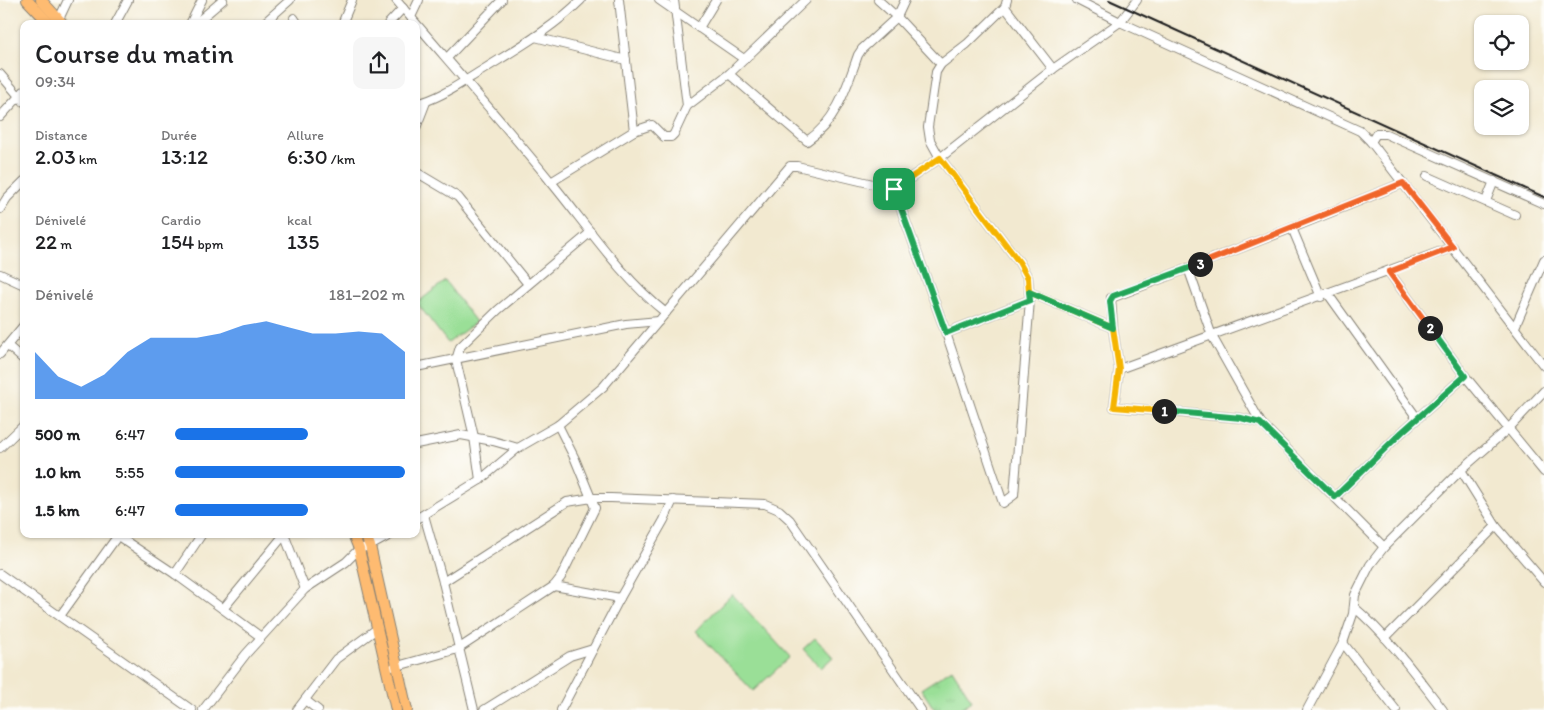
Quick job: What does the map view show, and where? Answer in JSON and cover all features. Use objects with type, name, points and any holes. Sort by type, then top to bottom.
[{"type":"main road","points":[[27,0],[54,20]]},
{"type":"main road","points":[[41,0],[56,20]]},
{"type":"main road","points":[[355,538],[359,549],[396,710]]},
{"type":"main road","points":[[367,538],[408,710]]},
{"type":"street","points":[[58,20],[68,0]]},
{"type":"street","points":[[117,20],[128,0]]},
{"type":"street","points":[[192,20],[202,0]]},
{"type":"street","points":[[200,20],[223,0]]},
{"type":"street","points":[[268,20],[290,0]]},
{"type":"street","points":[[344,20],[352,0]]},
{"type":"street","points":[[396,0],[414,20]]},
{"type":"street","points":[[411,17],[419,0]]},
{"type":"street","points":[[447,58],[502,0]]},
{"type":"street","points":[[420,103],[426,102],[465,80],[535,37],[581,0]]},
{"type":"street","points":[[619,0],[634,131]]},
{"type":"street","points":[[659,0],[675,13],[744,59]]},
{"type":"street","points":[[674,0],[688,106]]},
{"type":"street","points":[[699,28],[716,0]]},
{"type":"street","points":[[551,182],[634,131],[652,125],[664,137],[671,137],[688,106],[729,74],[806,0]]},
{"type":"street","points":[[878,0],[897,17],[941,64]]},
{"type":"street","points":[[729,74],[807,141],[825,125],[844,97],[858,55],[897,17],[905,0]]},
{"type":"street","points":[[1077,0],[1120,22],[1360,131],[1371,142],[1544,366]]},
{"type":"street","points":[[420,517],[480,480],[518,448],[558,425],[603,387],[790,166],[797,166],[894,189],[940,158],[1053,69],[1120,22],[1137,0]]},
{"type":"street","points":[[894,189],[946,333],[1004,504],[1014,495],[1029,296],[1028,278],[1019,262],[940,158],[930,140],[928,127],[934,80],[941,64],[967,44],[1006,3],[1053,69]]},
{"type":"street","points":[[392,20],[403,8]]},
{"type":"street","points":[[420,27],[551,182],[590,232],[640,289],[666,313]]},
{"type":"street","points":[[535,37],[626,60]]},
{"type":"street","points":[[0,74],[20,94]]},
{"type":"street","points":[[0,117],[20,98]]},
{"type":"street","points":[[420,118],[426,102]]},
{"type":"street","points":[[1371,142],[1376,134],[1386,134],[1544,204]]},
{"type":"street","points":[[420,174],[458,197],[528,284]]},
{"type":"street","points":[[1427,176],[1515,215]]},
{"type":"street","points":[[1486,201],[1494,181]]},
{"type":"street","points":[[1260,423],[1241,418],[1114,407],[1119,369],[1110,301],[1113,296],[1292,228],[1403,183]]},
{"type":"street","points":[[0,209],[7,198],[20,185]]},
{"type":"street","points":[[1292,228],[1324,295],[1417,418]]},
{"type":"street","points":[[480,480],[474,437],[456,360],[462,344],[528,284],[590,232]]},
{"type":"street","points":[[1119,369],[1389,272],[1453,247]]},
{"type":"street","points":[[1515,327],[1544,260]]},
{"type":"street","points":[[1188,268],[1212,336],[1260,423],[1384,547]]},
{"type":"street","points":[[1389,272],[1465,376],[1544,472]]},
{"type":"street","points":[[0,274],[20,284]]},
{"type":"street","points":[[946,333],[1029,296],[1113,328]]},
{"type":"street","points":[[420,366],[626,324],[659,321]]},
{"type":"street","points":[[0,354],[20,330]]},
{"type":"street","points":[[8,346],[20,356]]},
{"type":"street","points":[[1335,497],[1417,418],[1465,376]]},
{"type":"street","points":[[1309,709],[1343,643],[1351,621],[1355,594],[1370,565],[1384,547],[1461,470],[1509,428],[1544,391]]},
{"type":"street","points":[[387,668],[458,649],[554,586],[561,577],[595,508],[558,425]]},
{"type":"street","points":[[0,448],[20,429]]},
{"type":"street","points":[[420,443],[461,435],[518,448]]},
{"type":"street","points":[[1461,470],[1496,526],[1541,572],[1544,582]]},
{"type":"street","points":[[443,582],[567,502],[592,498],[764,504],[779,510],[790,520],[921,710]]},
{"type":"street","points":[[561,710],[673,500]]},
{"type":"street","points":[[424,515],[443,582],[474,710]]},
{"type":"street","points":[[1385,638],[1496,526]]},
{"type":"street","points":[[60,616],[115,538]]},
{"type":"street","points":[[124,538],[261,637]]},
{"type":"street","points":[[175,574],[199,538]]},
{"type":"street","points":[[223,609],[281,538]]},
{"type":"street","points":[[286,538],[305,589]]},
{"type":"street","points":[[203,710],[261,637],[305,589],[346,562],[359,549],[370,546],[385,538]]},
{"type":"street","points":[[0,574],[192,710]]},
{"type":"street","points":[[554,586],[620,598]]},
{"type":"street","points":[[1354,607],[1402,657],[1443,710]]},
{"type":"street","points":[[297,710],[336,659],[378,628]]},
{"type":"street","points":[[1343,643],[1396,710]]},
{"type":"street","points":[[484,710],[570,656],[593,649]]},
{"type":"street","points":[[305,700],[318,710]]},
{"type":"green space","points":[[445,281],[476,322],[448,343],[420,307],[420,301]]},
{"type":"green space","points":[[732,594],[790,657],[753,691],[696,631]]},
{"type":"green space","points":[[815,638],[833,657],[821,668],[803,649]]},
{"type":"green space","points":[[952,669],[972,701],[959,710],[935,710],[921,689]]},
{"type":"railway","points":[[1109,0],[1544,197]]},
{"type":"route","points":[[894,189],[940,158],[1025,271],[1028,278],[1029,292],[1113,328],[1119,369],[1114,407],[1241,418],[1260,423],[1335,497],[1417,418],[1465,376],[1389,272],[1453,247],[1403,183],[1292,228],[1113,296],[1110,301],[1113,328],[1071,310],[1029,292],[1030,300],[946,333],[894,189]]}]
